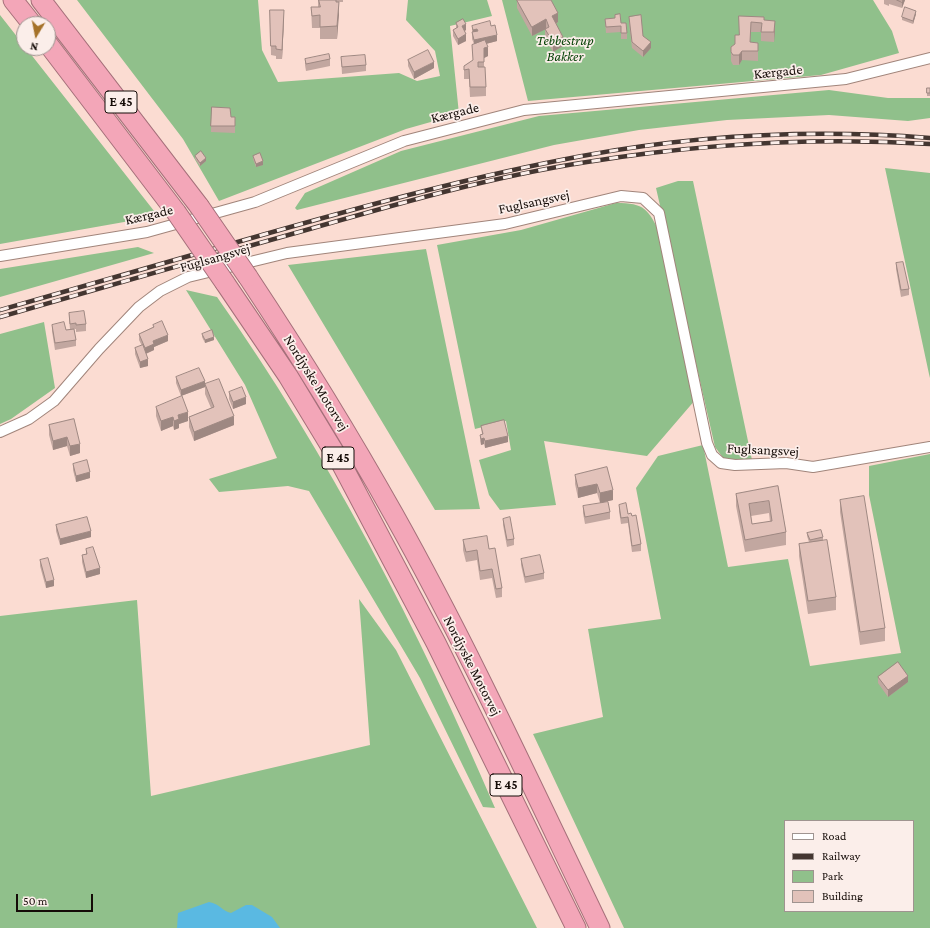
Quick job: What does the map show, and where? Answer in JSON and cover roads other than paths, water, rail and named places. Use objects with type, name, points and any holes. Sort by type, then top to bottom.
[{"type":"highway","points":[[13,0],[26,16]]},
{"type":"highway","name":"Nordjyske Motorvej","points":[[41,0],[142,129],[199,206],[248,276],[347,433],[398,523],[486,692],[600,928]]},
{"type":"highway","name":"Nordjyske Motorvej","points":[[56,54],[176,212],[288,376],[342,465],[436,643],[576,928]]},
{"type":"highway","points":[[436,643],[535,864],[566,928]]},
{"type":"street","name":"Kærgade","points":[[0,256],[147,232],[255,202],[404,140],[524,110],[846,79],[930,58]]},
{"type":"street","name":"Fuglsangsvej","points":[[0,432],[29,419],[54,401],[99,348],[139,307],[160,291],[188,277],[288,253],[505,224],[621,196],[643,198],[659,213],[707,443],[712,455],[721,463],[735,465],[786,463],[813,467],[930,447]]},
{"type":"water","points":[[209,902],[216,904],[225,911],[231,913],[246,905],[252,905],[272,917],[280,928],[177,928],[178,913]]},
{"type":"railway","points":[[0,310],[381,202],[461,182],[582,156],[668,143],[756,136],[843,134],[930,138]]},
{"type":"railway","points":[[0,317],[406,202],[514,175],[550,168],[672,151],[758,144],[844,141],[930,144]]},
{"type":"park label","name":"Tebbestrup Bakker","points":[[565,50]]}]
